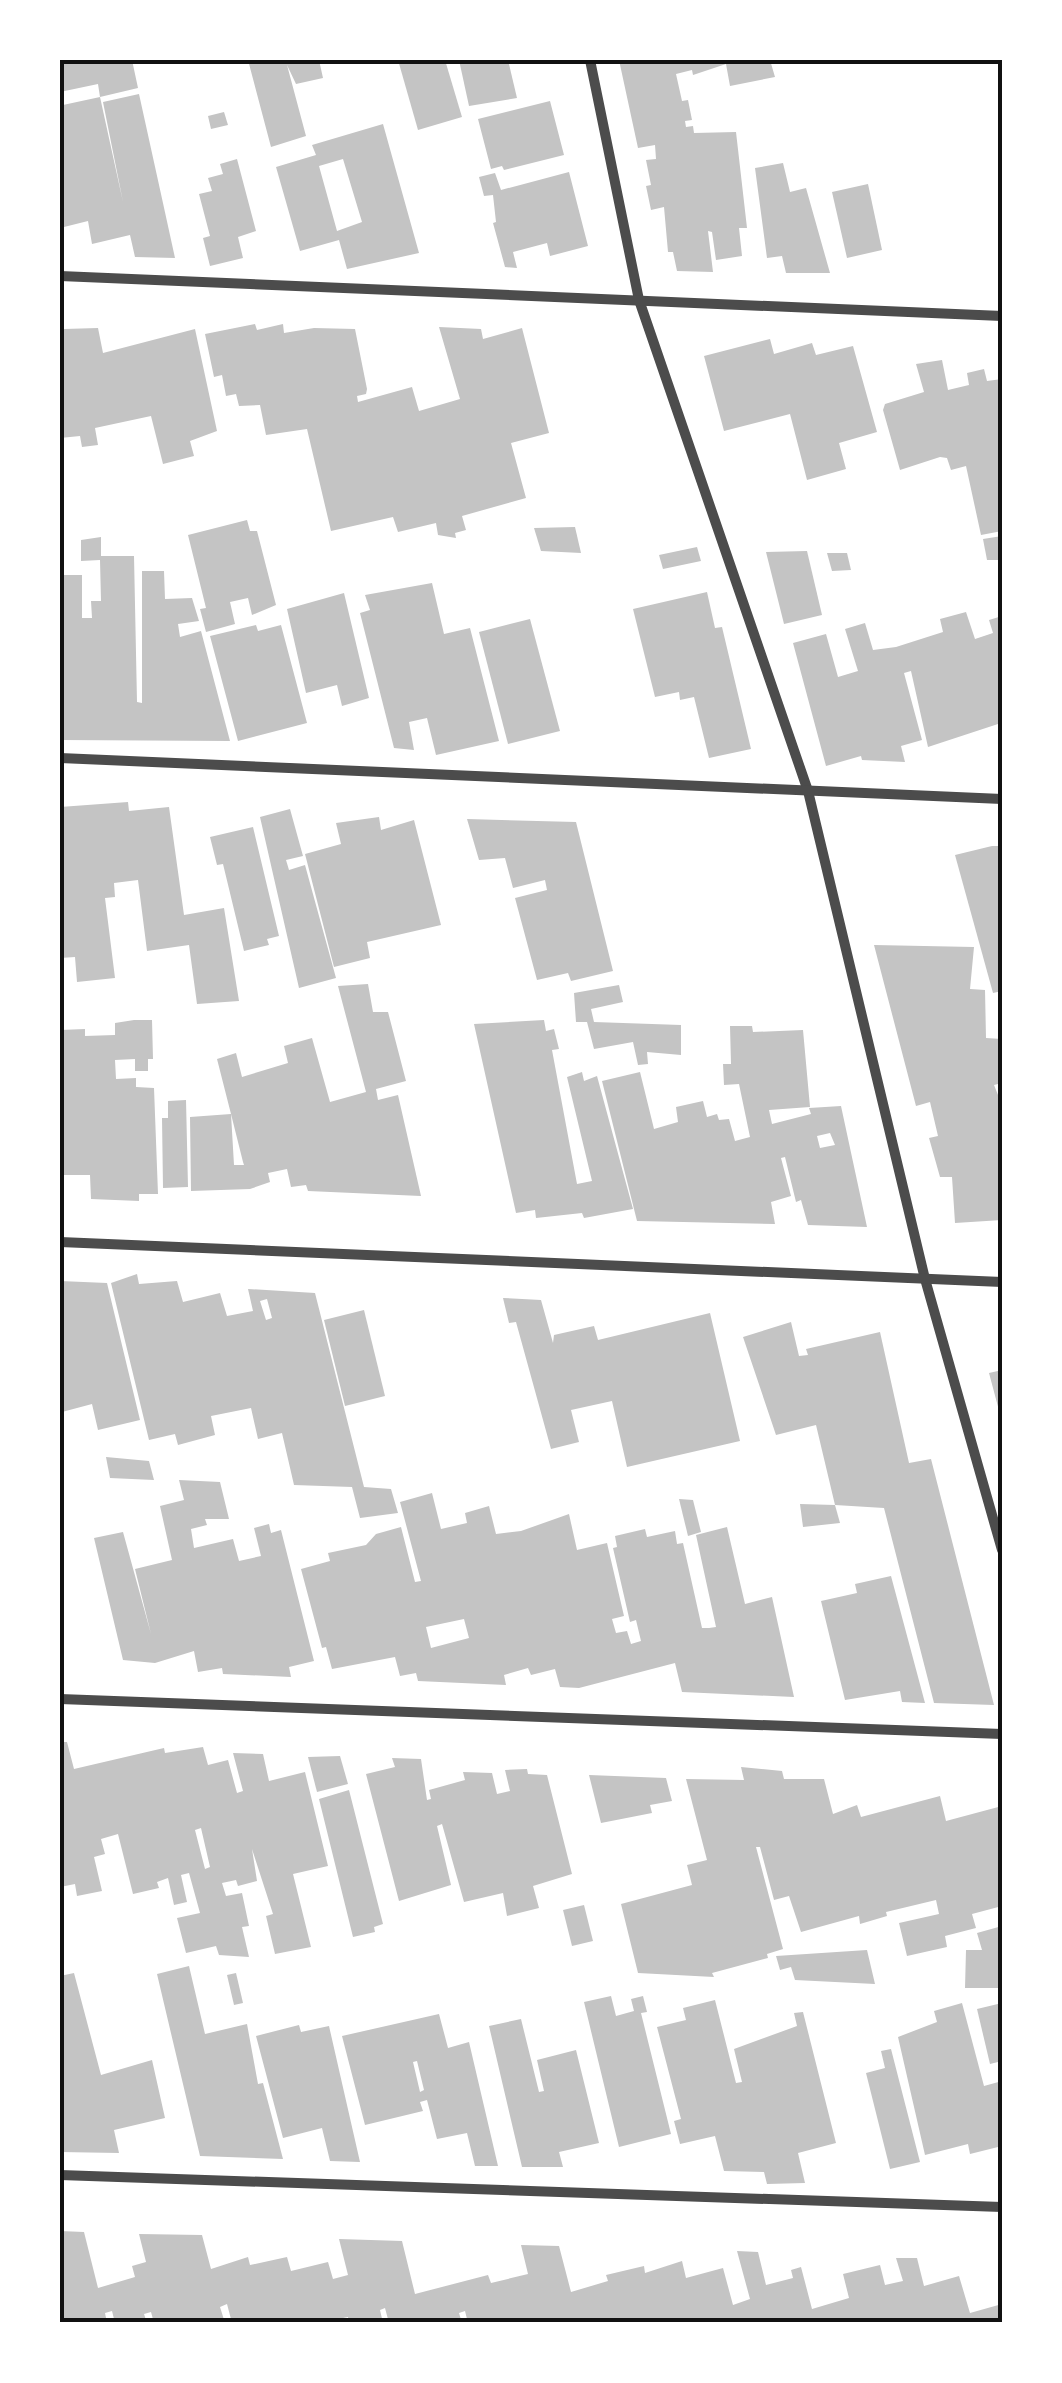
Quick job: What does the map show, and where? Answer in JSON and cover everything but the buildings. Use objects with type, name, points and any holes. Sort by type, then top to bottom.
[{"type":"street","points":[[590,60],[639,300],[808,791],[926,1280],[1002,1550]]},
{"type":"street","points":[[60,276],[1002,316]]},
{"type":"street","points":[[60,758],[1002,798]]},
{"type":"street","points":[[60,1242],[1002,1282]]},
{"type":"street","points":[[60,1699],[1002,1734]]},
{"type":"street","points":[[60,2175],[1002,2207]]}]
